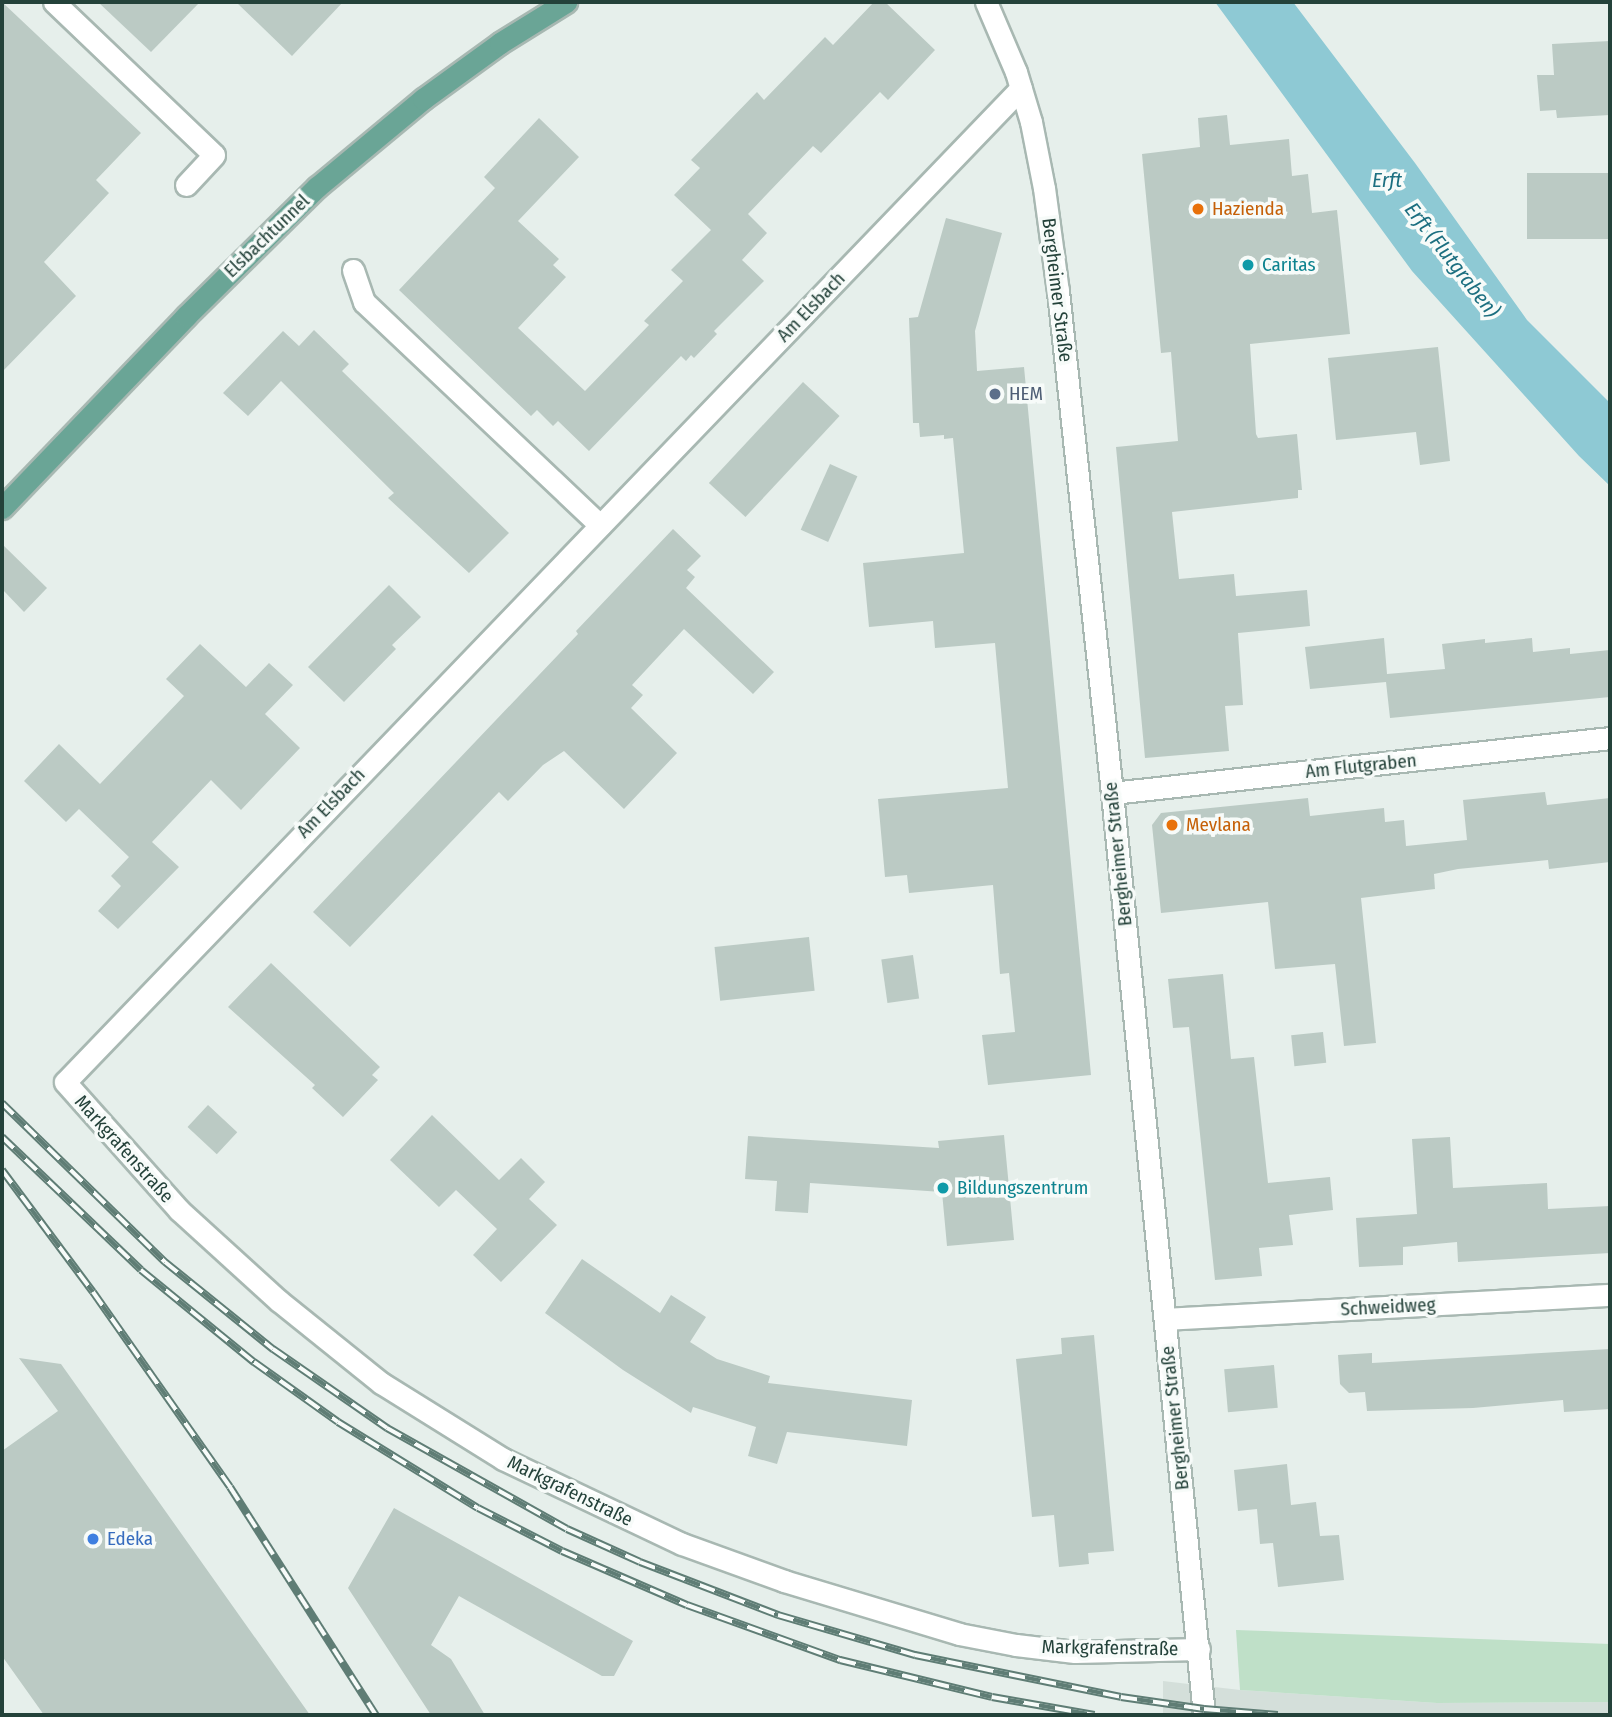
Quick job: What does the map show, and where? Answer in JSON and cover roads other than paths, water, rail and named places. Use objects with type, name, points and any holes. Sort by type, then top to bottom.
[{"type":"main road","name":"Elsbachtunnel","points":[[2,508],[186,316],[327,179],[423,99],[500,43],[566,2]]},
{"type":"street","points":[[54,2],[214,155],[186,185]]},
{"type":"street","name":"Bergheimer Straße","points":[[986,2],[1021,88],[1044,188],[1057,279],[1112,793],[1204,1715]]},
{"type":"street","name":"Am Elsbach","points":[[65,1082],[1021,88]]},
{"type":"street","points":[[353,270],[364,302],[600,526]]},
{"type":"street","name":"Am Flutgraben","points":[[1112,793],[1610,738]]},
{"type":"street","name":"Markgrafenstraße","points":[[65,1082],[179,1210],[271,1294],[381,1383],[503,1459],[694,1549],[838,1598],[959,1634],[1016,1645],[1075,1651],[1199,1649]]},
{"type":"street","name":"Schweidweg","points":[[1165,1319],[1610,1295]]},
{"type":"water","name":"Erft","points":[[1215,2],[1293,2],[1415,163],[1527,320],[1610,403],[1610,486],[1579,456],[1412,271]]},
{"type":"railway","points":[[2,1103],[165,1262],[273,1349],[387,1428],[567,1529],[640,1562],[778,1615],[915,1655],[1121,1697],[1204,1709],[1278,1715]]},
{"type":"railway","points":[[2,1137],[141,1270],[254,1362],[338,1422],[478,1508],[562,1551],[687,1605],[840,1660],[992,1697],[1094,1715]]},
{"type":"railway","points":[[2,1170],[93,1292],[230,1487],[376,1715]]},
{"type":"place","name":"Hazienda","points":[[1198,209]]},
{"type":"place","name":"Caritas","points":[[1248,265]]},
{"type":"place","name":"HEM","points":[[995,394]]},
{"type":"place","name":"Mevlana","points":[[1172,825]]},
{"type":"place","name":"Bildungszentrum","points":[[943,1188]]},
{"type":"place","name":"Edeka","points":[[93,1539]]},
{"type":"water label","name":"Erft (Flutgraben)","points":[[1452,260]]}]
